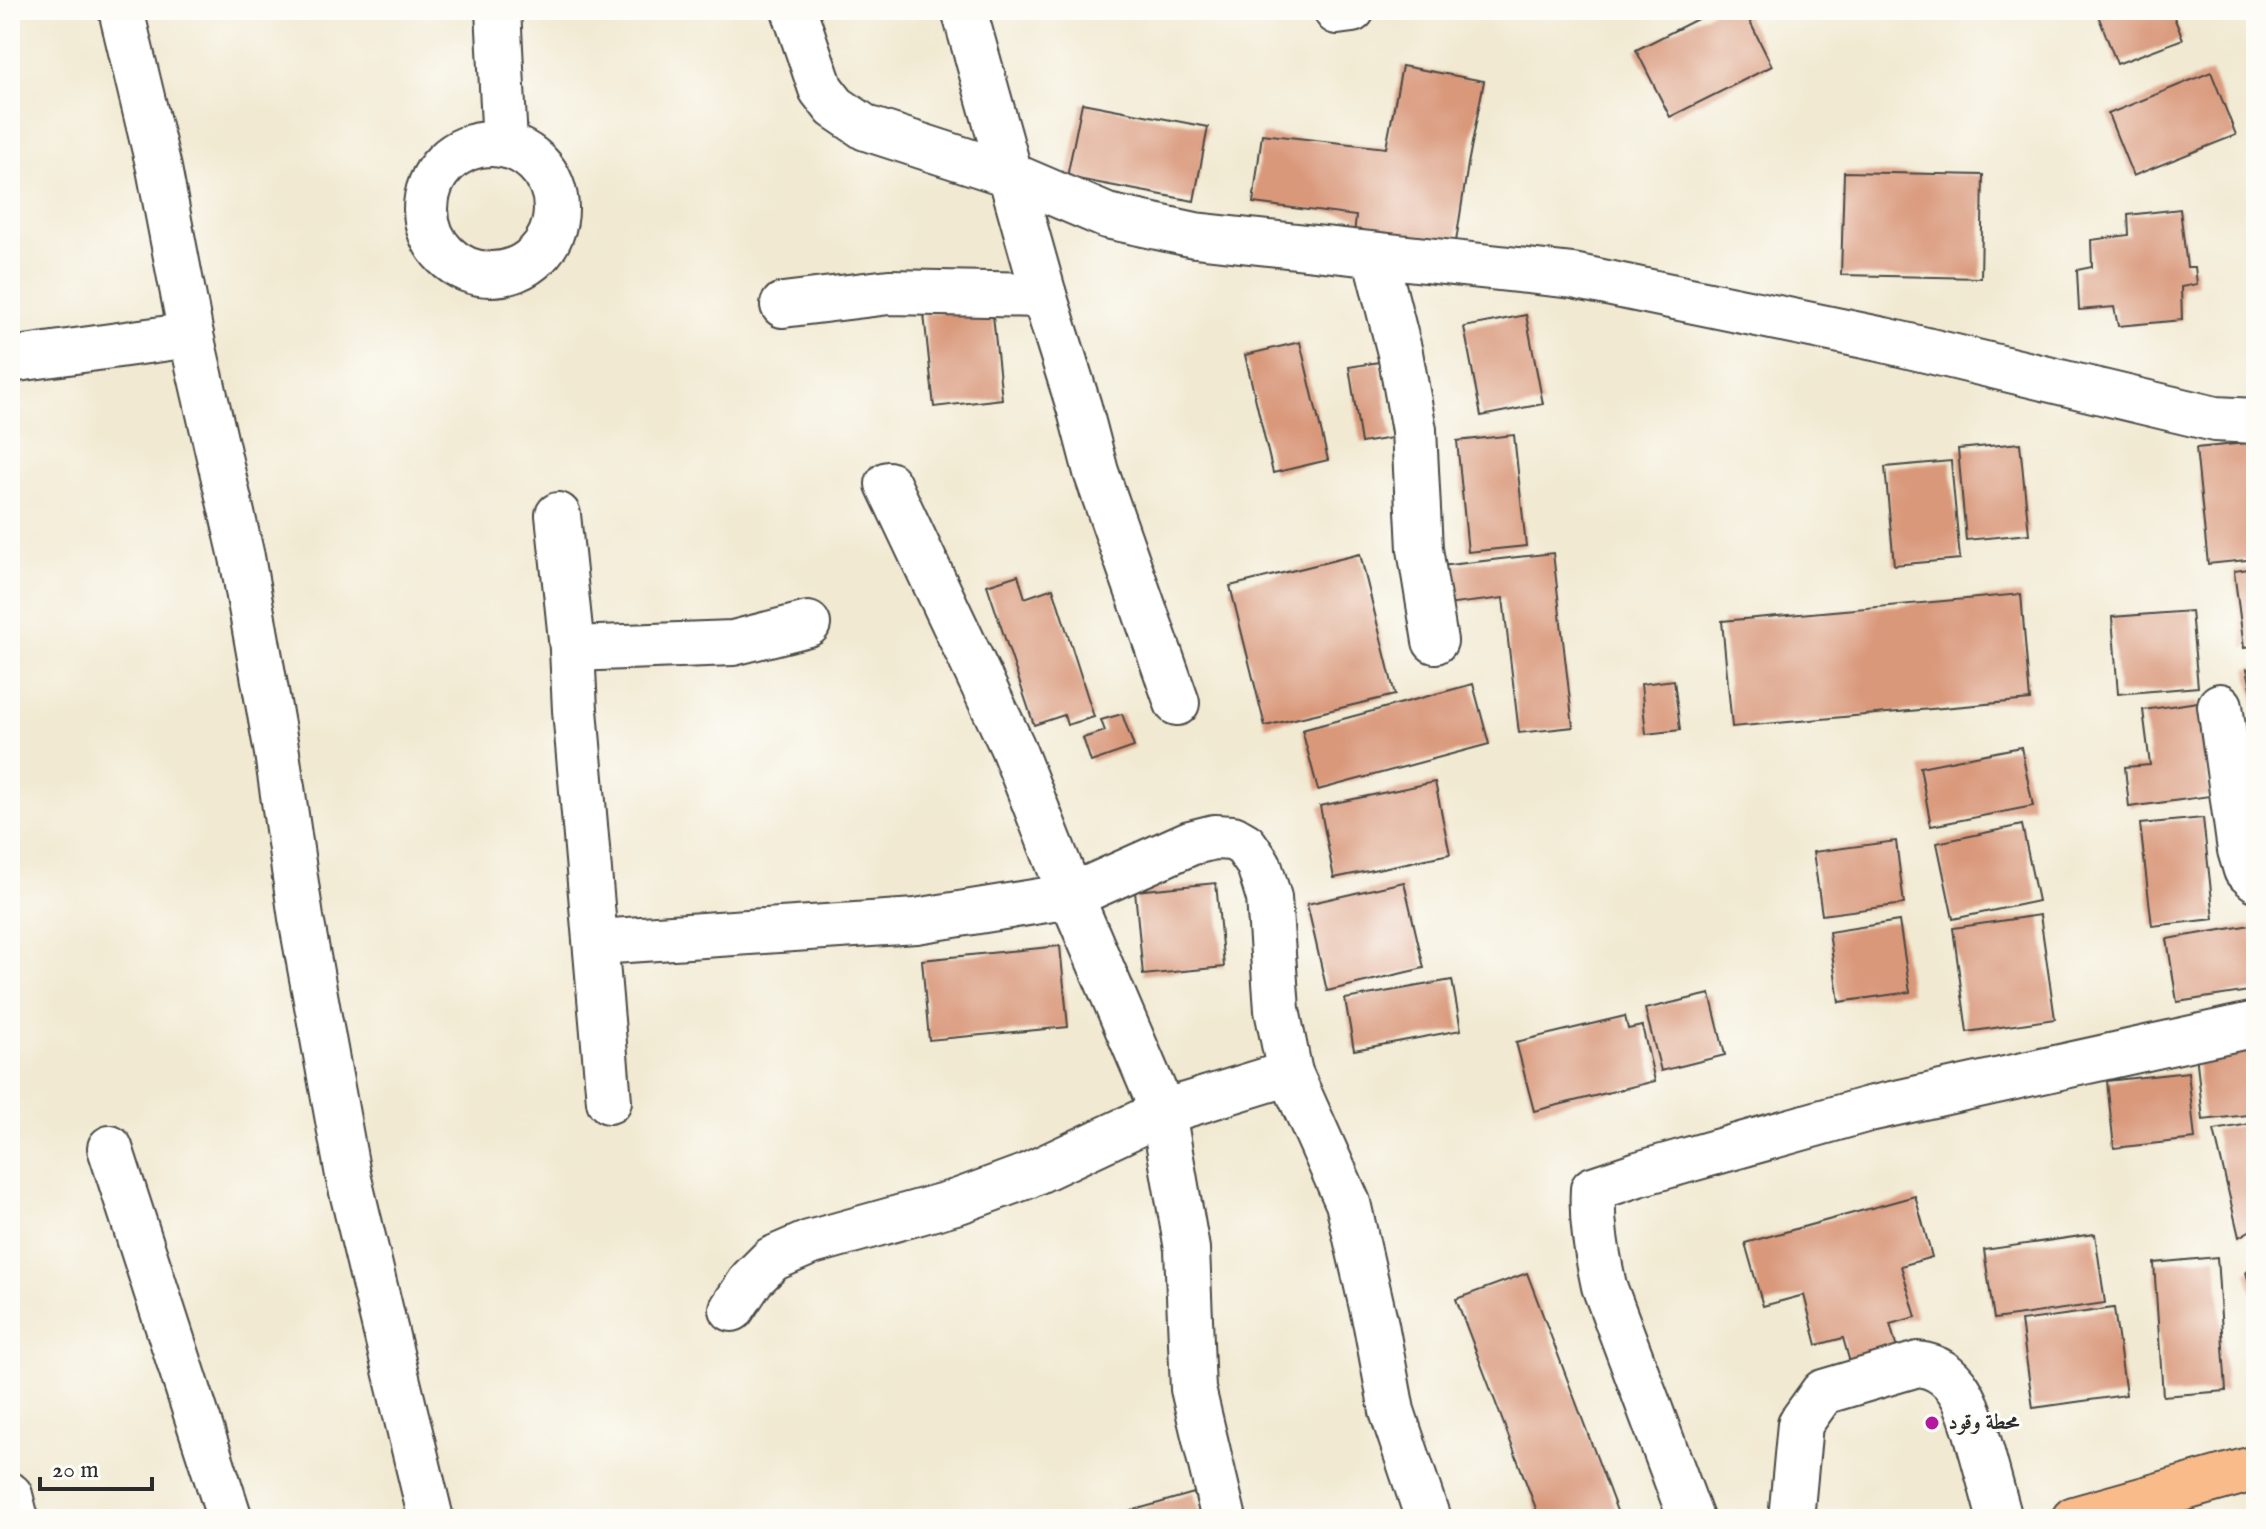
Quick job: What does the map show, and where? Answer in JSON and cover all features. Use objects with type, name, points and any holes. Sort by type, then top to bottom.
[{"type":"main road","points":[[2074,1519],[2256,1468]]},
{"type":"street","points":[[121,10],[159,168],[191,335],[242,557],[277,753],[301,918],[348,1175],[431,1519]]},
{"type":"street","points":[[498,10],[505,144]]},
{"type":"street","points":[[794,10],[821,89],[835,107],[866,128],[1011,175],[1107,216],[1195,235],[1573,276],[1884,340],[2215,419],[2256,421]]},
{"type":"street","points":[[964,10],[1096,472],[1177,703]]},
{"type":"street","points":[[1375,255],[1400,353],[1414,430],[1420,549],[1435,641]]},
{"type":"street","points":[[783,305],[889,292],[1044,295]]},
{"type":"street","points":[[10,360],[191,335]]},
{"type":"street","points":[[888,484],[1012,746],[1071,896],[1163,1112],[1187,1249],[1193,1389],[1224,1519]]},
{"type":"street","points":[[558,515],[609,1101]]},
{"type":"street","points":[[572,649],[733,643],[808,624]]},
{"type":"street","points":[[2220,706],[2240,850],[2246,870],[2256,879]]},
{"type":"street","points":[[597,942],[916,921],[1071,896],[1190,843],[1214,837],[1233,838],[1245,845],[1259,865],[1269,898],[1277,1010],[1290,1073],[1348,1203],[1392,1411],[1428,1519]]},
{"type":"street","points":[[1691,1519],[1604,1286],[1591,1212],[1593,1189],[1869,1109],[2256,1024]]},
{"type":"street","points":[[732,1309],[752,1279],[772,1259],[809,1243],[959,1201],[1027,1176],[1163,1112],[1290,1073]]},
{"type":"street","points":[[110,1148],[230,1519]]},
{"type":"street","points":[[1791,1519],[1800,1424],[1823,1392],[1918,1364],[1932,1365],[1954,1382],[1967,1402],[2000,1519]]},
{"type":"street","points":[[10,1495],[16,1519]]},
{"type":"building","points":[[1715,10],[1744,10],[1772,66],[1670,117],[1636,50]]},
{"type":"building","points":[[2096,10],[2171,10],[2183,39],[2117,64]]},
{"type":"building","points":[[1402,66],[1484,81],[1455,248],[1354,235],[1356,216],[1253,203],[1262,134],[1386,148]]},
{"type":"building","points":[[2211,72],[2236,135],[2133,176],[2108,114]]},
{"type":"building","points":[[1082,103],[1208,127],[1194,201],[1067,177]]},
{"type":"building","points":[[1844,172],[1983,175],[1981,278],[1841,275]]},
{"type":"building","points":[[2180,209],[2187,267],[2195,267],[2197,284],[2181,287],[2182,320],[2118,326],[2114,307],[2079,310],[2077,270],[2092,267],[2091,240],[2129,235],[2128,215]]},
{"type":"building","points":[[2256,212],[2256,234],[2255,234],[2250,213]]},
{"type":"building","points":[[992,306],[1002,399],[934,407],[924,314]]},
{"type":"building","points":[[1526,315],[1543,404],[1481,416],[1464,327]]},
{"type":"building","points":[[1300,342],[1328,460],[1273,473],[1245,355]]},
{"type":"building","points":[[1379,362],[1392,438],[1361,443],[1349,367]]},
{"type":"building","points":[[1514,435],[1526,546],[1468,552],[1457,441]]},
{"type":"building","points":[[2256,442],[2256,559],[2208,564],[2196,448]]},
{"type":"building","points":[[2020,443],[2029,534],[1966,540],[1958,449]]},
{"type":"building","points":[[1951,461],[1960,559],[1894,565],[1885,467]]},
{"type":"building","points":[[1553,553],[1573,727],[1519,733],[1503,598],[1446,605],[1441,566]]},
{"type":"building","points":[[1360,554],[1395,695],[1265,726],[1230,586]]},
{"type":"building","points":[[2256,568],[2256,646],[2244,648],[2234,571]]},
{"type":"building","points":[[1018,575],[1025,598],[1053,588],[1094,717],[1067,725],[1064,715],[1034,725],[987,585]]},
{"type":"building","points":[[2021,594],[2030,700],[1732,727],[1722,621]]},
{"type":"building","points":[[2191,611],[2198,687],[2118,694],[2112,617]]},
{"type":"building","points":[[2256,667],[2256,706],[2255,706],[2247,669]]},
{"type":"building","points":[[1674,680],[1680,730],[1646,734],[1641,684]]},
{"type":"building","points":[[1473,684],[1489,744],[1318,790],[1302,730]]},
{"type":"building","points":[[2198,702],[2210,796],[2129,807],[2125,767],[2150,765],[2143,710]]},
{"type":"building","points":[[1122,714],[1134,747],[1091,762],[1083,738],[1105,731],[1101,720]]},
{"type":"building","points":[[2021,747],[2033,806],[1931,826],[1920,767]]},
{"type":"building","points":[[2256,754],[2256,810],[2242,757]]},
{"type":"building","points":[[1435,782],[1450,854],[1334,878],[1320,806]]},
{"type":"building","points":[[2203,818],[2214,919],[2152,926],[2140,824]]},
{"type":"building","points":[[2022,825],[2038,901],[1953,919],[1937,843]]},
{"type":"building","points":[[1896,841],[1904,904],[1822,915],[1813,852]]},
{"type":"building","points":[[1404,882],[1424,968],[1327,991],[1307,904]]},
{"type":"building","points":[[1216,883],[1224,967],[1143,975],[1135,891]]},
{"type":"building","points":[[2040,915],[2055,1019],[1967,1032],[1953,928]]},
{"type":"building","points":[[1899,921],[1910,992],[1839,1002],[1829,932]]},
{"type":"building","points":[[2251,925],[2256,958],[2256,990],[2177,1002],[2167,939]]},
{"type":"building","points":[[1060,946],[1068,1027],[929,1040],[922,960]]},
{"type":"building","points":[[1452,980],[1461,1030],[1354,1050],[1345,999]]},
{"type":"building","points":[[1710,994],[1725,1055],[1661,1071],[1645,1009]]},
{"type":"building","points":[[1625,1016],[1628,1029],[1642,1026],[1655,1081],[1534,1111],[1516,1042]]},
{"type":"building","points":[[2256,1047],[2256,1114],[2203,1120],[2196,1053]]},
{"type":"building","points":[[2188,1072],[2195,1139],[2114,1148],[2107,1081]]},
{"type":"building","points":[[2256,1123],[2256,1227],[2239,1237],[2214,1130]]},
{"type":"building","points":[[1915,1196],[1932,1257],[1901,1266],[1916,1317],[1890,1324],[1902,1367],[1855,1380],[1843,1338],[1817,1345],[1804,1295],[1763,1306],[1745,1243]]},
{"type":"building","points":[[2095,1234],[2105,1303],[1994,1319],[1984,1250]]},
{"type":"building","points":[[2217,1257],[2226,1391],[2163,1396],[2154,1263]]},
{"type":"building","points":[[2256,1269],[2256,1304],[2255,1304],[2246,1272]]},
{"type":"building","points":[[1527,1273],[1620,1519],[1540,1519],[1456,1299]]},
{"type":"building","points":[[2114,1308],[2126,1395],[2033,1408],[2021,1321]]},
{"type":"building","points":[[1194,1493],[1201,1519],[1106,1519],[1106,1518]]},
{"type":"place","name":"محطة وقود","points":[[1932,1423]]}]
